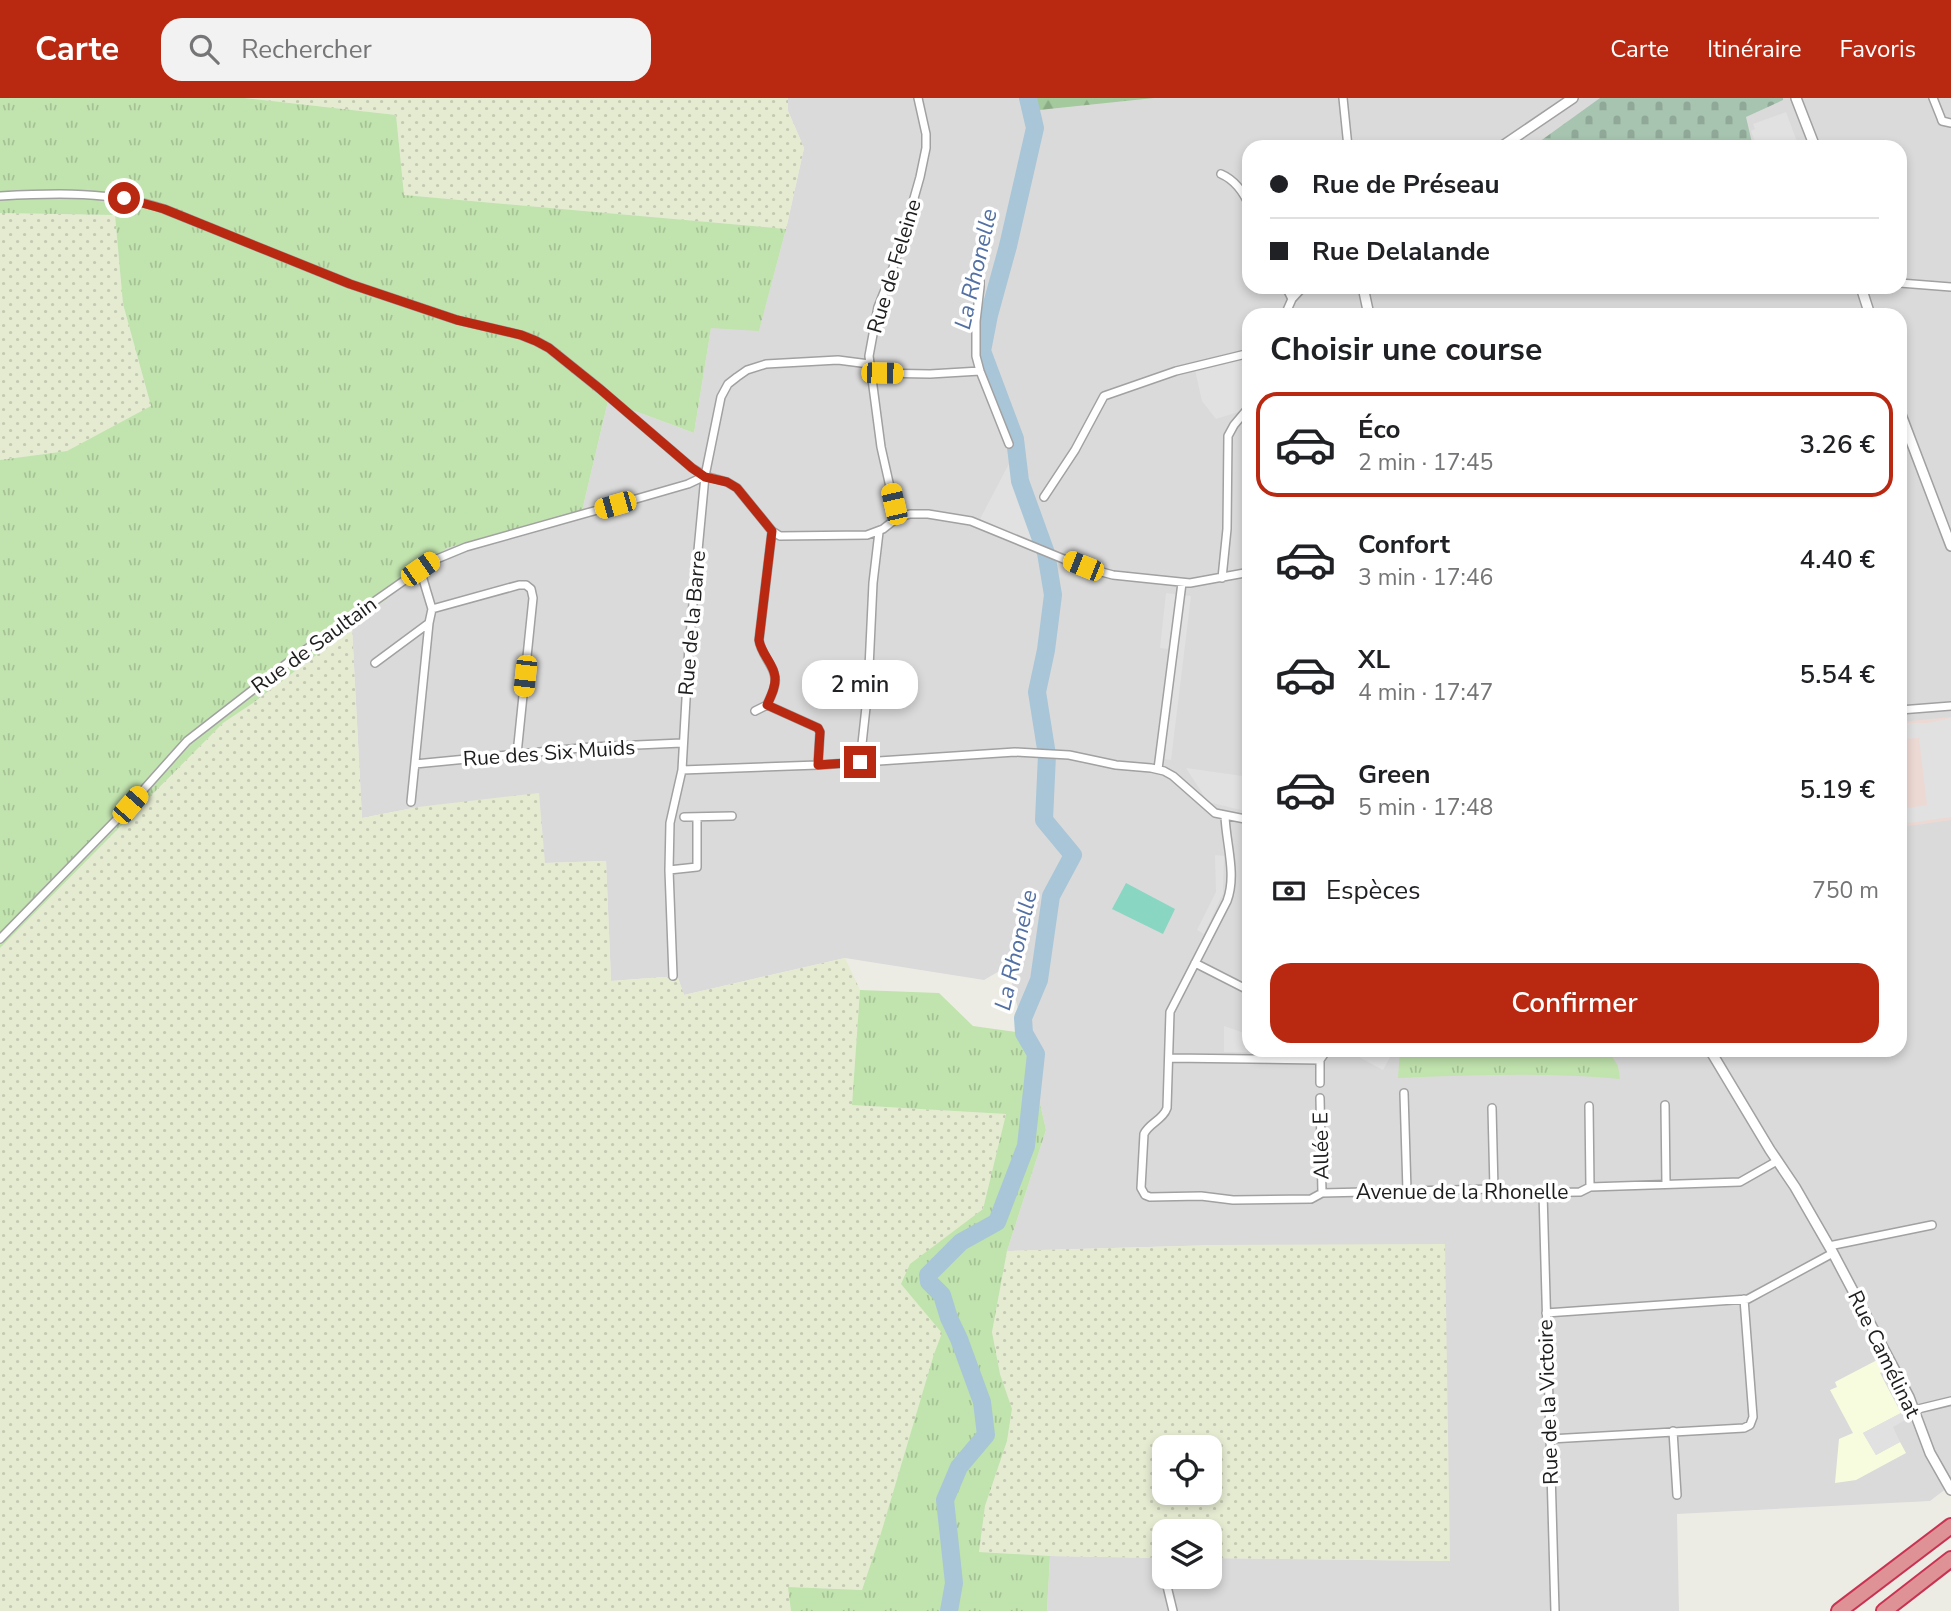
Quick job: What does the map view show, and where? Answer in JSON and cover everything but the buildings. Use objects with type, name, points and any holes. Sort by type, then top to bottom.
[{"type":"highway","points":[[1839,1611],[1951,1525]]},
{"type":"highway","points":[[1884,1611],[1951,1559]]},
{"type":"street","name":"Rue de Feleine","points":[[897,518],[881,447],[869,364],[878,307],[907,223],[926,148],[926,134],[918,98]]},
{"type":"street","points":[[1343,98],[1347,140]]},
{"type":"street","points":[[1511,140],[1573,98]]},
{"type":"street","points":[[1796,98],[1812,140]]},
{"type":"street","points":[[1933,98],[1942,121],[1951,123]]},
{"type":"street","points":[[1222,174],[1242,193]]},
{"type":"street","points":[[0,196],[54,194],[135,200],[164,209],[350,284],[457,320],[530,338],[549,348],[607,394],[705,477],[727,482],[737,488],[772,531],[783,537],[862,535],[878,532],[897,518],[921,514],[978,523],[1083,566],[1113,575],[1196,583],[1242,574]]},
{"type":"street","points":[[979,258],[976,356],[1009,444]]},
{"type":"street","points":[[1907,284],[1951,287]]},
{"type":"street","points":[[1290,294],[1292,299]]},
{"type":"street","points":[[1288,308],[1297,294]]},
{"type":"street","points":[[1045,497],[1075,450],[1104,396],[1171,373],[1242,356]]},
{"type":"street","name":"Rue de la Barre","points":[[673,976],[670,817],[682,769],[688,646],[705,477],[721,397],[728,384],[737,377],[753,368],[772,363],[838,360],[869,364]]},
{"type":"street","points":[[872,373],[980,371]]},
{"type":"street","points":[[1222,578],[1227,529],[1227,439],[1242,416]]},
{"type":"street","points":[[1907,430],[1951,546]]},
{"type":"street","name":"Rue de Saultain","points":[[0,939],[120,816],[187,741],[295,657],[420,569],[437,558],[466,547],[705,477]]},
{"type":"street","points":[[755,711],[767,705],[775,685],[774,672],[762,653],[759,640],[772,531]]},
{"type":"street","points":[[860,762],[868,689],[878,532]]},
{"type":"street","points":[[411,802],[432,609],[420,569]]},
{"type":"street","points":[[1158,769],[1182,583]]},
{"type":"street","points":[[432,609],[519,585],[529,586],[533,598],[517,754]]},
{"type":"street","points":[[375,663],[429,623]]},
{"type":"street","points":[[767,705],[818,728],[818,765]]},
{"type":"street","points":[[1907,709],[1951,706]]},
{"type":"street","name":"Rue des Six Muids","points":[[415,764],[591,747],[682,743]]},
{"type":"street","points":[[682,769],[818,765],[1000,753],[1057,754],[1116,765],[1158,769],[1173,776],[1211,810],[1242,819]]},
{"type":"street","points":[[684,817],[732,816]]},
{"type":"street","points":[[1225,816],[1230,850],[1230,891],[1170,1012],[1169,1058],[1320,1060]]},
{"type":"street","points":[[669,870],[697,867],[697,817]]},
{"type":"street","points":[[1195,963],[1242,987]]},
{"type":"street","points":[[1320,1083],[1322,1057]]},
{"type":"street","name":"Rue Camélinat","points":[[1714,1057],[1831,1250],[1914,1410],[1930,1453],[1951,1490]]},
{"type":"street","name":"Avenue de la Rhonelle","points":[[1169,1058],[1167,1108],[1163,1117],[1143,1134],[1141,1188],[1145,1195],[1150,1197],[1206,1196],[1227,1200],[1267,1200],[1311,1199],[1322,1193],[1494,1189],[1503,1193],[1580,1192],[1590,1186],[1740,1182],[1777,1161]]},
{"type":"street","points":[[1404,1093],[1408,1191]]},
{"type":"street","name":"Allée E","points":[[1320,1098],[1322,1193]]},
{"type":"street","points":[[1665,1105],[1666,1184]]},
{"type":"street","points":[[1589,1106],[1590,1186]]},
{"type":"street","points":[[1492,1108],[1494,1189]]},
{"type":"street","name":"Rue de la Victoire","points":[[1542,1193],[1555,1611]]},
{"type":"street","points":[[1546,1313],[1752,1298],[1831,1250],[1932,1225]]},
{"type":"street","points":[[1550,1439],[1744,1428],[1752,1423],[1744,1299]]},
{"type":"street","points":[[1914,1410],[1951,1401]]},
{"type":"street","points":[[1673,1431],[1677,1495]]},
{"type":"street","points":[[1168,1589],[1173,1611]]},
{"type":"shaded area","points":[[244,98],[788,98],[788,111],[804,148],[786,229],[404,195],[396,115]]},
{"type":"shaded area","points":[[788,98],[1951,98],[1951,1485],[1930,1501],[1677,1514],[1679,1611],[1047,1611],[1050,1556],[1152,1558],[1152,1589],[1222,1589],[1222,1558],[1450,1561],[1218,1245],[1007,1251],[1046,1130],[1008,966],[984,980],[845,958],[684,995],[678,978],[611,981],[606,861],[545,863],[418,807],[362,818],[352,628],[447,548],[582,511],[608,401],[694,433],[711,327],[759,330],[804,148],[788,111]]},
{"type":"shaded area","points":[[1786,112],[1796,140],[1754,140],[1751,131],[1755,129],[1753,124]]},
{"type":"shaded area","points":[[0,213],[115,215],[123,304],[151,407],[67,451],[0,460]]},
{"type":"shaded area","points":[[1242,358],[1241,411],[1216,419],[1202,401],[1195,370]]},
{"type":"shaded area","points":[[1012,458],[1017,483],[1036,542],[980,519]]},
{"type":"shaded area","points":[[1166,593],[1191,596],[1171,760],[1163,759],[1176,650],[1160,648]]},
{"type":"shaded area","points":[[352,628],[362,818],[418,807],[539,793],[545,863],[606,861],[611,981],[678,978],[684,995],[845,958],[860,990],[852,1105],[1006,1114],[983,1209],[911,1264],[943,1333],[934,1354],[862,1590],[789,1587],[791,1611],[0,1611],[0,948],[223,723]]},
{"type":"shaded area","points":[[1951,717],[1951,820],[1907,826],[1907,721]]},
{"type":"shaded area","points":[[1951,718],[1951,817],[1907,823],[1907,808],[1927,805],[1919,738],[1907,739],[1907,723],[1928,723]]},
{"type":"shaded area","points":[[1186,768],[1242,776],[1242,810],[1208,802]]},
{"type":"shaded area","points":[[1215,855],[1224,856],[1223,893],[1204,934],[1197,930],[1216,892]]},
{"type":"shaded area","points":[[1224,1026],[1242,1032],[1242,1052],[1224,1052]]},
{"type":"shaded area","points":[[1359,1057],[1390,1057],[1383,1070]]},
{"type":"shaded area","points":[[1445,1244],[1450,1561],[1222,1558],[1222,1519],[1152,1519],[1152,1558],[979,1552],[985,1506],[1007,1441],[1012,1410],[1000,1374],[992,1332],[1007,1251],[1218,1245]]},
{"type":"shaded area","points":[[1881,1358],[1887,1369],[1880,1373],[1901,1413],[1863,1433],[1876,1455],[1900,1442],[1906,1453],[1856,1480],[1835,1483],[1839,1439],[1853,1433],[1830,1390],[1837,1387],[1835,1382]]},
{"type":"shaded area","points":[[1901,1413],[1905,1420],[1893,1427],[1900,1442],[1876,1455],[1863,1433]]},
{"type":"green space","points":[[0,98],[244,98],[396,115],[404,195],[786,229],[759,331],[711,328],[694,433],[608,401],[582,511],[447,548],[352,628],[223,723],[0,948],[0,460],[67,451],[151,406],[123,304],[115,215],[0,213]]},
{"type":"green space","points":[[1036,98],[1154,98],[1039,110]]},
{"type":"green space","points":[[1600,98],[1783,98],[1746,117],[1751,140],[1542,140]]},
{"type":"green space","points":[[1126,883],[1175,909],[1163,934],[1112,909]]},
{"type":"green space","points":[[860,990],[939,993],[973,1026],[1024,1033],[1046,1130],[1007,1251],[992,1332],[1000,1374],[1012,1409],[1007,1441],[985,1506],[979,1552],[1050,1556],[1047,1611],[791,1611],[788,1587],[862,1590],[942,1333],[901,1284],[910,1264],[983,1209],[1006,1114],[852,1105]]},
{"type":"green space","points":[[1400,1057],[1612,1057],[1618,1066],[1620,1079],[1537,1075],[1398,1078]]},
{"type":"waterway","name":"La Rhonelle","points":[[949,1611],[954,1583],[945,1500],[959,1467],[986,1435],[982,1402],[942,1295],[929,1282],[928,1275],[961,1242],[997,1222],[1026,1146],[1036,1054],[1024,1033],[1023,1018],[1039,980],[1051,896],[1073,855],[1044,820],[1047,755],[1037,692],[1053,595],[1046,553],[1020,481],[1015,439],[982,351],[1035,128],[1028,98]]},
{"type":"route","points":[[124,198],[164,209],[350,284],[457,320],[536,341],[549,348],[600,389],[692,468],[705,477],[732,484],[772,531],[759,640],[762,653],[775,676],[774,689],[767,705],[818,728],[818,765],[860,762]]}]
